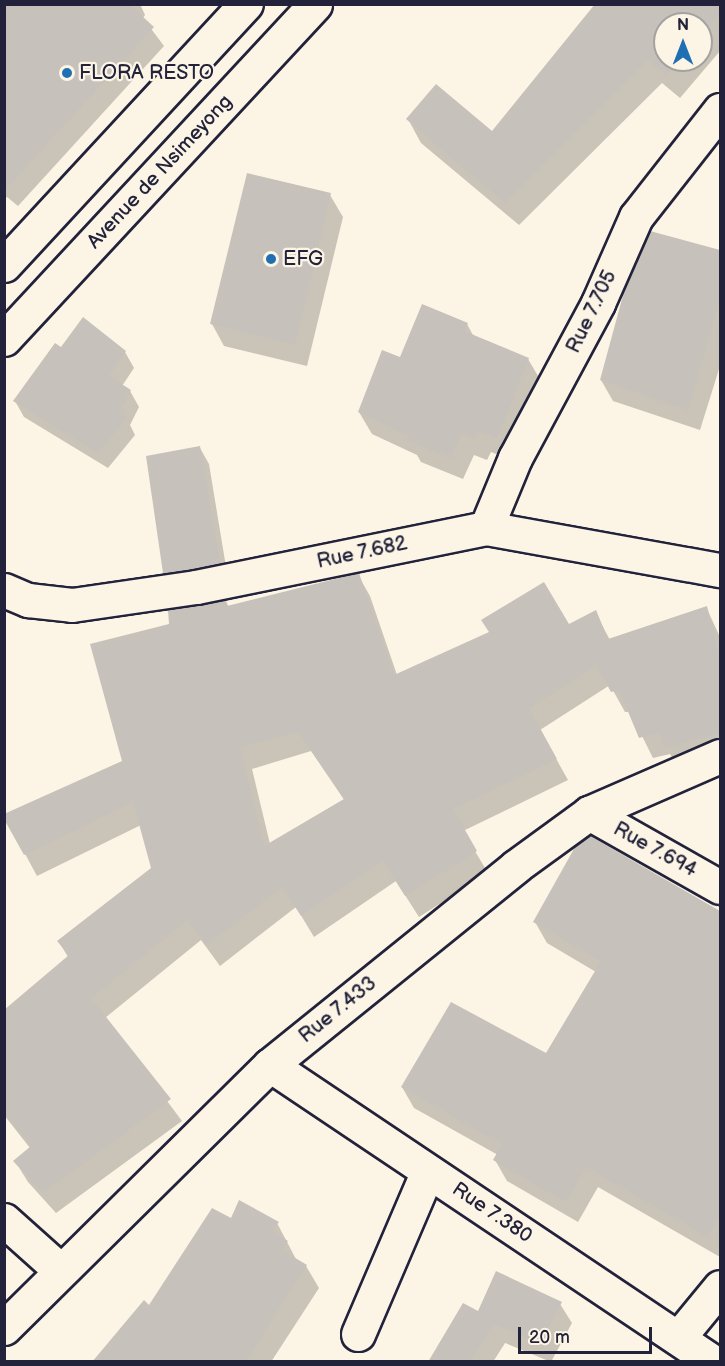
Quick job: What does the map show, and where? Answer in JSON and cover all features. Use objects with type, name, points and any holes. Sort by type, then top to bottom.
[{"type":"street","points":[[4,265],[246,4]]},
{"type":"street","name":"Avenue de Nsimeyong","points":[[4,339],[315,4]]},
{"type":"street","name":"Rue 7.705","points":[[486,528],[515,458],[598,303],[636,217],[720,110]]},
{"type":"street","name":"Rue 7.682","points":[[4,590],[28,600],[72,605],[196,587],[486,528],[720,570]]},
{"type":"street","name":"Rue 7.433","points":[[4,1328],[60,1270],[270,1065],[515,867],[589,813],[720,756]]},
{"type":"street","name":"Rue 7.694","points":[[589,813],[720,887]]},
{"type":"street","name":"Rue 7.380","points":[[270,1065],[713,1362]]},
{"type":"street","points":[[357,1334],[428,1171]]},
{"type":"street","points":[[4,1220],[60,1270]]},
{"type":"street","points":[[678,1338],[720,1287]]},
{"type":"building","points":[[4,4],[129,4],[154,27],[4,191]]},
{"type":"building","points":[[595,4],[720,4],[720,13],[713,21],[713,12],[653,12],[653,64],[648,60],[505,203],[406,119],[436,84],[492,131]]},
{"type":"building","name":"EFG","points":[[247,173],[331,193],[295,345],[210,324]]},
{"type":"building","points":[[650,231],[720,250],[720,299],[688,410],[600,380],[625,288]]},
{"type":"building","points":[[422,304],[468,323],[464,331],[529,358],[497,438],[478,431],[474,439],[461,434],[451,458],[407,440],[409,436],[358,412],[382,350],[400,357]]},
{"type":"building","points":[[83,317],[126,351],[109,376],[131,390],[118,413],[127,417],[98,453],[13,401],[55,343],[61,347]]},
{"type":"building","points":[[200,446],[220,563],[163,573],[146,456]]},
{"type":"building","points":[[359,573],[394,675],[489,632],[481,620],[544,582],[569,624],[596,610],[608,639],[707,606],[720,657],[720,733],[664,748],[660,732],[639,738],[619,690],[611,692],[596,665],[529,708],[557,759],[453,809],[477,851],[405,896],[383,861],[301,916],[282,887],[207,945],[187,920],[91,998],[171,1099],[43,1193],[13,1161],[31,1146],[4,1112],[4,1010],[69,955],[57,941],[151,868],[133,802],[24,855],[4,819],[4,814],[122,761],[90,644],[169,624],[168,610],[226,600],[227,606]],"holes":[[[298,731],[344,799],[264,846],[240,748]]]},
{"type":"building","points":[[590,836],[720,911],[720,1214],[708,1237],[586,1167],[566,1202],[493,1160],[502,1144],[401,1087],[451,1002],[546,1053],[601,961],[533,922],[575,847]]},
{"type":"building","points":[[239,1200],[279,1222],[272,1231],[288,1241],[282,1250],[307,1265],[245,1362],[92,1362],[144,1300],[149,1305],[212,1208],[231,1218]]},
{"type":"building","points":[[496,1271],[562,1302],[540,1343],[493,1324],[470,1362],[428,1362],[463,1303],[478,1311]]},
{"type":"place","name":"FLORA RESTO","points":[[67,73]]},
{"type":"place","name":"EFG","points":[[271,259]]}]
